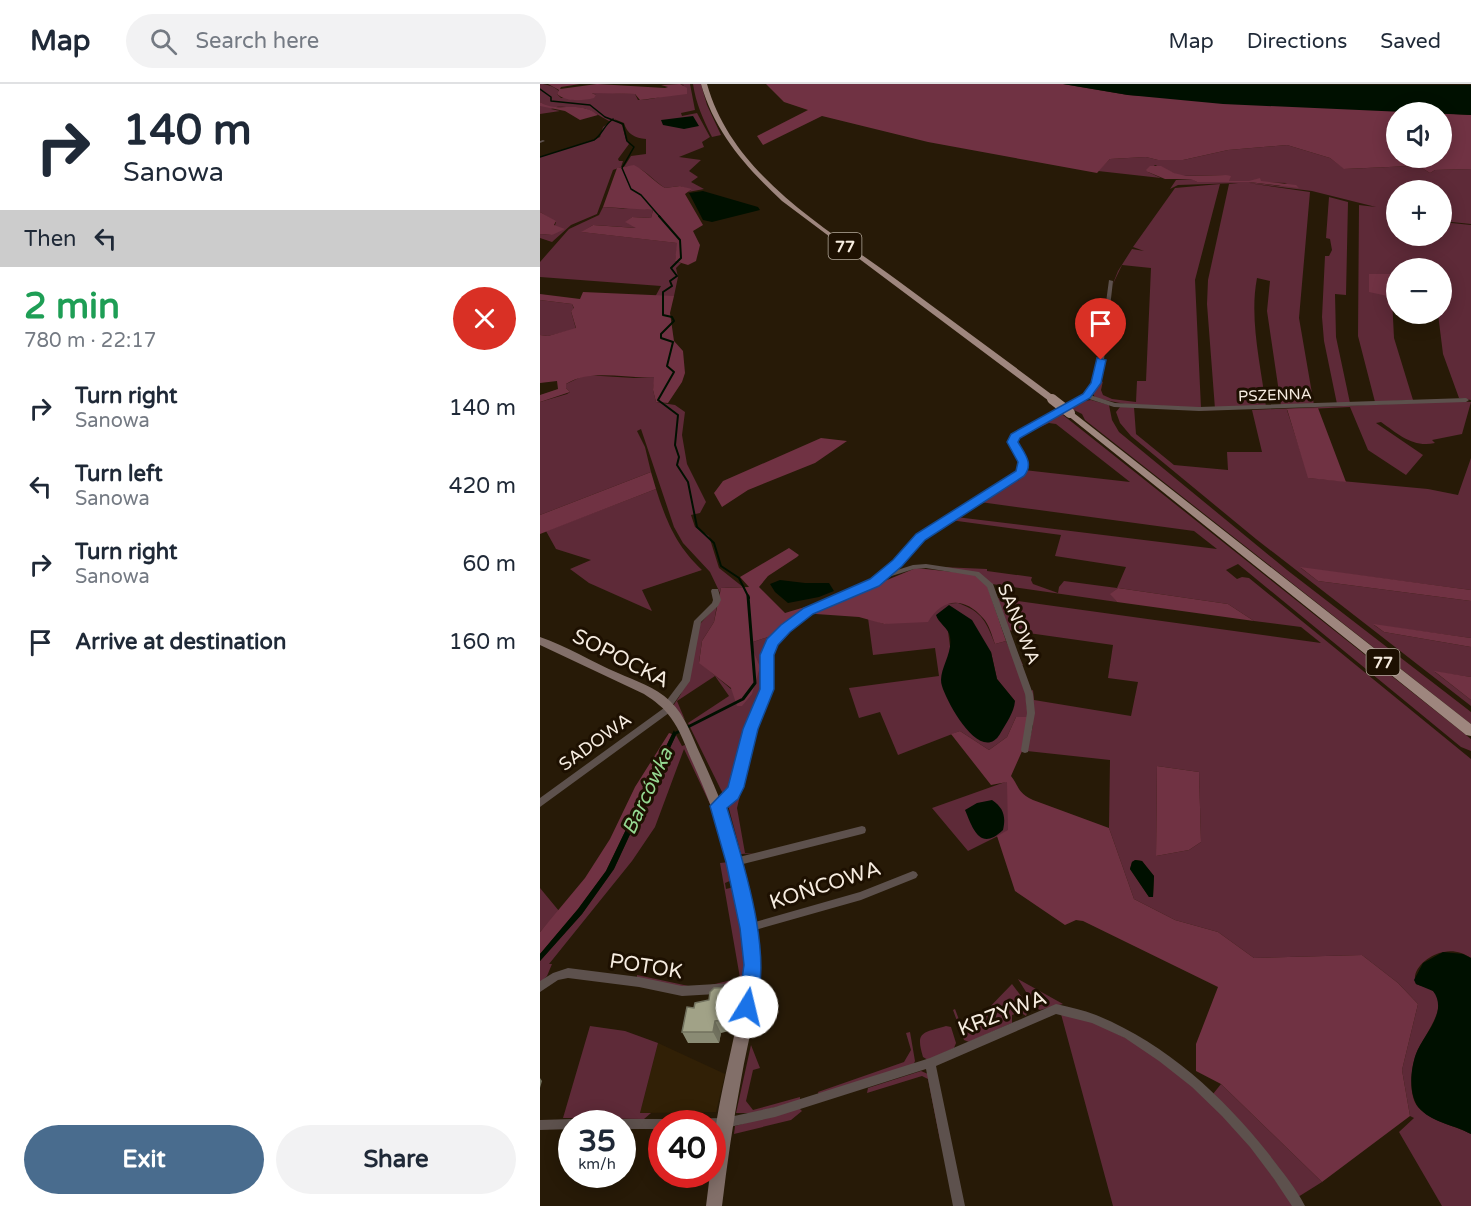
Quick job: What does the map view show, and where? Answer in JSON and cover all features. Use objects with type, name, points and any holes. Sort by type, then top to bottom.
[{"type":"main road","name":"77","points":[[704,84],[712,109],[728,137],[752,168],[784,200],[1052,399],[1471,731]]},
{"type":"street","points":[[1087,396],[1099,377],[1111,281]]},
{"type":"street","name":"PSZENNA","points":[[1087,396],[1119,405],[1199,409],[1466,400]]},
{"type":"street","name":"SANOWA","points":[[718,806],[733,795],[736,787],[750,729],[767,689],[767,655],[772,642],[809,611],[864,588],[882,577],[920,537],[1020,474],[1023,470],[1023,462],[1013,442],[1016,435],[1087,396]]},
{"type":"street","name":"SANOWA","points":[[882,577],[926,566],[977,574],[990,586],[1029,694],[1031,712],[1025,750]]},
{"type":"street","name":"SADOWA","points":[[540,803],[668,707],[686,681],[698,621],[715,604],[717,600],[715,591]]},
{"type":"street","name":"SOPOCKA","points":[[540,641],[641,688],[668,707],[680,722],[718,806],[735,862],[753,965],[751,987],[726,1118]]},
{"type":"street","points":[[735,862],[862,830]]},
{"type":"street","name":"KOŃCOWA","points":[[748,928],[861,896],[913,875]]},
{"type":"street","name":"POTOK","points":[[540,987],[552,978],[568,973],[639,982],[682,991],[751,987]]},
{"type":"street","name":"KRZYWA","points":[[726,1123],[775,1112],[930,1063],[1056,1010],[1070,1011],[1108,1026],[1168,1060],[1190,1076],[1270,1164],[1299,1206]]},
{"type":"street","points":[[930,1063],[959,1206]]},
{"type":"street","points":[[540,1125],[558,1124]]},
{"type":"street","name":"SOPOCKA","points":[[714,1206],[716,1188]]},
{"type":"shaded area","points":[[540,84],[557,89],[559,91],[557,94],[561,98],[596,95],[590,92],[635,94],[638,100],[662,96],[684,85],[680,84],[690,84],[695,110],[681,113],[682,116],[697,113],[710,137],[702,142],[704,147],[679,157],[701,160],[689,171],[698,177],[691,182],[704,189],[688,192],[691,190],[680,186],[665,188],[641,170],[624,167],[631,156],[646,154],[646,139],[632,135],[624,123],[614,119],[622,125],[629,144],[618,159],[623,161],[621,167],[613,170],[597,214],[571,225],[552,242],[540,238],[540,234],[552,235],[556,222],[540,212],[540,157],[600,137],[603,127],[613,120],[609,121],[589,110],[580,108],[557,107],[551,109],[560,111],[540,114],[540,106],[545,106],[540,102]]},
{"type":"shaded area","points":[[548,84],[580,84],[560,89],[597,84],[665,88],[668,87],[661,85],[680,84],[687,88],[687,94],[640,100],[635,94],[592,93],[596,95],[594,98],[574,100],[561,97],[557,94],[559,90]]},
{"type":"shaded area","points":[[693,84],[701,84],[707,105],[721,135],[712,137],[700,111]]},
{"type":"shaded area","points":[[766,84],[1063,84],[1128,95],[1386,110],[1386,167],[1344,169],[1330,158],[1287,145],[1228,150],[1183,160],[1158,160],[1146,157],[1110,159],[1097,173],[928,142],[822,116],[763,145],[757,136],[808,110],[784,102]]},
{"type":"shaded area","points":[[540,102],[554,107],[583,108],[598,115],[580,120],[565,111],[540,106]]},
{"type":"shaded area","points":[[1452,114],[1471,115],[1471,169],[1435,170],[1430,173],[1422,168],[1452,168]]},
{"type":"shaded area","points":[[1287,145],[1330,158],[1345,169],[1422,168],[1430,173],[1435,170],[1471,169],[1471,224],[1452,222],[1452,180],[1386,180],[1386,246],[1452,246],[1452,223],[1471,225],[1471,400],[1459,398],[1443,354],[1439,324],[1452,324],[1452,258],[1386,258],[1386,324],[1393,324],[1394,338],[1413,400],[1375,402],[1358,336],[1359,205],[1376,207],[1312,191],[1248,183],[1310,192],[1299,318],[1314,405],[1281,406],[1267,311],[1270,281],[1257,278],[1255,326],[1266,407],[1215,409],[1207,304],[1208,280],[1229,184],[1238,183],[1178,185],[1170,189],[1176,180],[1192,179],[1197,182],[1249,182],[1279,186],[1287,183],[1229,181],[1226,175],[1180,176],[1155,165],[1148,172],[1161,178],[1098,171],[1110,159],[1146,157],[1158,160],[1183,160],[1228,150]]},
{"type":"shaded area","points":[[634,165],[665,188],[680,186],[692,189],[685,194],[703,225],[693,231],[700,245],[696,261],[688,265],[675,261],[677,243],[581,232],[593,225],[636,228],[625,222],[632,217],[651,218],[653,210],[603,207],[617,168]]},
{"type":"shaded area","points":[[1150,166],[1161,166],[1186,176],[1226,175],[1231,176],[1229,181],[1249,181],[1260,178],[1261,181],[1296,185],[1299,188],[1249,182],[1197,182],[1191,179],[1165,179],[1148,172],[1146,170]]},
{"type":"shaded area","points":[[1220,184],[1195,280],[1201,408],[1125,404],[1095,398],[1093,393],[1103,381],[1101,390],[1103,395],[1112,399],[1136,402],[1137,381],[1146,381],[1151,268],[1122,265],[1112,286],[1118,271],[1132,249],[1144,251],[1133,247],[1175,188]]},
{"type":"shaded area","points":[[1329,197],[1348,202],[1346,295],[1335,294],[1336,337],[1350,403],[1337,404],[1324,341],[1322,317],[1325,256],[1329,256],[1332,250],[1330,239],[1326,238]]},
{"type":"shaded area","points":[[614,202],[653,210],[651,218],[632,217],[626,222],[638,228],[593,225],[582,232],[678,243],[675,261],[681,263],[676,268],[678,277],[674,296],[655,297],[661,286],[540,277],[540,262],[569,229],[599,215],[603,207],[629,209],[612,206]]},
{"type":"shaded area","points":[[540,212],[556,221],[554,225],[565,229],[552,235],[540,234]]},
{"type":"shaded area","points":[[1369,274],[1386,274],[1386,296],[1369,292]]},
{"type":"shaded area","points":[[583,292],[674,296],[670,313],[674,341],[683,351],[685,373],[682,382],[668,403],[656,402],[653,390],[654,377],[608,375],[576,379],[566,384],[570,392],[540,402],[540,395],[558,389],[557,381],[540,383],[540,335],[548,336],[576,328],[571,311],[574,308],[572,304],[540,300],[540,294],[580,299]]},
{"type":"shaded area","points":[[540,300],[572,304],[574,309],[571,311],[576,329],[548,336],[540,335]]},
{"type":"shaded area","points":[[585,375],[655,377],[653,390],[656,402],[675,405],[685,412],[682,435],[687,464],[706,502],[700,513],[691,515],[695,527],[709,536],[719,568],[743,587],[721,588],[720,593],[710,572],[683,543],[674,527],[641,429],[637,431],[645,447],[651,472],[540,515],[540,402],[567,394],[570,392],[566,384]]},
{"type":"shaded area","points":[[1091,400],[1109,405],[1112,420],[1119,432],[1287,570],[1471,712],[1471,724],[1085,420],[1082,414],[1074,410],[1063,415],[1471,739],[1471,751],[1461,747],[1238,564],[1226,570],[1237,579],[1249,578],[1471,759],[1471,958],[1462,953],[1448,951],[1439,953],[1422,963],[1416,973],[1416,984],[1433,991],[1438,997],[1439,1005],[1437,1014],[1416,1054],[1411,1081],[1415,1102],[1423,1112],[1436,1120],[1471,1134],[1471,1206],[1442,1206],[1399,1132],[1414,1118],[1410,1116],[1402,1070],[1418,1004],[1398,983],[1362,955],[1254,958],[1218,932],[1175,920],[1134,899],[1109,828],[1110,760],[1027,751],[1033,725],[1031,691],[1033,690],[1034,700],[1131,716],[1138,682],[1108,678],[1113,645],[1007,630],[997,598],[1321,643],[1301,627],[1254,621],[1228,604],[1118,588],[1111,594],[1117,602],[992,584],[977,573],[941,567],[987,569],[987,571],[1032,577],[1033,584],[1058,593],[1064,581],[1117,588],[1126,567],[1055,556],[1061,535],[950,520],[956,517],[1217,549],[1194,531],[980,502],[965,511],[1004,486],[1019,480],[1017,478],[1024,470],[1130,482],[1056,424],[1049,423],[1028,431],[1084,401]],"holes":[[[1157,766],[1199,772],[1201,842],[1189,850],[1156,856]],[[1142,861],[1154,876],[1153,897],[1149,897],[1130,869],[1132,862]]]},
{"type":"shaded area","points":[[1471,402],[1462,434],[1432,440],[1435,443],[1413,442],[1381,422],[1376,423],[1423,455],[1406,475],[1368,450],[1350,407],[1287,410],[1309,478],[1428,489],[1458,495],[1471,458],[1471,590],[1301,568],[1318,581],[1471,601],[1471,638],[1374,625],[1384,632],[1471,647],[1471,677],[1435,672],[1471,700],[1471,706],[1256,539],[1131,436],[1120,423],[1116,412],[1120,407],[1134,406],[1219,411],[1134,407],[1136,434],[1174,465],[1228,470],[1227,452],[1262,452],[1252,410]]},
{"type":"shaded area","points":[[1318,408],[1346,482],[1308,478],[1287,409]]},
{"type":"shaded area","points":[[821,438],[847,441],[815,463],[748,490],[722,507],[714,493],[723,481]]},
{"type":"shaded area","points":[[651,472],[656,489],[540,534],[540,515]]},
{"type":"shaded area","points":[[656,489],[673,533],[685,552],[702,570],[642,590],[652,611],[589,583],[570,569],[591,560],[556,549],[546,531]]},
{"type":"shaded area","points":[[789,548],[799,555],[768,576],[759,587],[785,613],[818,603],[777,634],[750,643],[760,667],[752,694],[742,706],[737,706],[731,688],[699,663],[702,641],[714,622],[721,588],[749,587],[740,577]]},
{"type":"shaded area","points":[[1300,567],[1471,590],[1471,601],[1318,581]]},
{"type":"shaded area","points":[[916,568],[973,574],[987,585],[1006,641],[995,644],[985,621],[976,611],[961,603],[947,604],[940,608],[928,622],[884,624],[859,617],[816,614],[812,611]]},
{"type":"shaded area","points":[[1118,588],[1228,604],[1254,621],[1117,602],[1110,594]]},
{"type":"shaded area","points":[[958,603],[973,610],[983,619],[995,644],[1006,641],[1024,682],[1028,717],[1016,717],[1007,737],[989,750],[960,731],[898,755],[880,712],[859,718],[849,688],[939,676],[935,648],[873,655],[868,618],[884,624],[935,611],[943,604]],"holes":[[[948,631],[991,652],[997,679],[1015,701],[946,663],[951,654]]]},
{"type":"shaded area","points":[[717,605],[714,622],[702,641],[699,662],[731,689],[750,643],[777,634],[768,643],[766,681],[730,792],[724,796],[688,723],[729,696],[715,676],[677,701],[685,720],[673,706],[681,694],[699,625]]},
{"type":"shaded area","points":[[1373,624],[1471,638],[1471,647],[1384,632]]},
{"type":"shaded area","points":[[1008,632],[1023,665],[1021,665]]},
{"type":"shaded area","points":[[1434,671],[1471,677],[1471,700]]},
{"type":"shaded area","points":[[1016,717],[1028,717],[1023,749],[1011,776],[1019,790],[1033,800],[1109,828],[1134,899],[1175,920],[1218,932],[1254,958],[1362,955],[1398,983],[1418,1004],[1402,1070],[1410,1116],[1322,1182],[1221,1084],[1196,1071],[1196,1044],[1218,987],[1083,921],[1076,920],[1065,925],[1015,891],[997,836],[1008,830],[1007,782],[991,785],[951,734],[960,731],[989,750],[1007,737]]},
{"type":"shaded area","points":[[669,733],[672,734],[606,871],[540,954],[540,932],[585,878],[610,839],[635,787]]},
{"type":"shaded area","points":[[676,735],[682,746],[685,745],[712,803],[710,804],[684,749],[655,827],[632,861],[549,964],[552,964],[547,976],[540,983],[540,961],[582,914],[614,869]]},
{"type":"shaded area","points":[[1157,766],[1199,772],[1201,842],[1189,850],[1156,856]]},
{"type":"shaded area","points":[[745,775],[737,808],[745,853],[755,853],[741,854],[728,805],[741,776]]},
{"type":"shaded area","points":[[1008,781],[1008,831],[968,851],[932,808]]},
{"type":"shaded area","points":[[729,862],[732,880],[725,883],[726,889],[734,887],[746,957],[744,979],[734,985],[707,989],[677,986],[637,978],[637,975],[698,988],[740,978],[720,863]]},
{"type":"shaded area","points":[[540,888],[559,911],[540,932]]},
{"type":"shaded area","points":[[1018,979],[1063,1004],[1040,1010],[1036,1008]]},
{"type":"shaded area","points":[[1012,984],[1024,1000],[1028,1011],[1026,1016],[1020,1012],[1012,1015],[1012,1023],[969,1042],[964,1040],[953,1010],[955,1009],[961,1025],[983,1014]]},
{"type":"shaded area","points":[[1061,1014],[1093,1022],[1136,1043],[1189,1078],[1253,1149],[1294,1206],[1113,1206]]},
{"type":"shaded area","points":[[590,1026],[625,1031],[658,1043],[640,1113],[648,1113],[644,1119],[636,1119],[636,1110],[565,1110]]},
{"type":"shaded area","points":[[946,1026],[951,1027],[956,1043],[954,1048],[928,1060],[923,1057],[920,1042],[923,1034]]},
{"type":"shaded area","points":[[910,1032],[915,1061],[913,1066],[819,1095],[818,1092],[904,1062],[911,1050],[906,1033]]},
{"type":"shaded area","points":[[658,1043],[725,1074],[716,1110],[648,1110],[648,1113],[640,1113]]},
{"type":"shaded area","points":[[751,1045],[760,1068],[753,1070],[746,1101],[753,1110],[800,1097],[800,1101],[752,1113],[736,1113]]},
{"type":"shaded area","points":[[921,1071],[928,1074],[940,1140],[928,1079],[922,1076],[867,1093],[868,1088]]},
{"type":"shaded area","points":[[1221,1084],[1322,1182],[1298,1197],[1213,1094]]},
{"type":"shaded area","points":[[799,1108],[802,1111],[791,1120],[734,1134],[735,1126]]},
{"type":"water","points":[[1063,84],[1471,85],[1471,115],[1452,114],[1452,102],[1386,102],[1386,111],[1223,104],[1128,95]]},
{"type":"water","points":[[693,116],[699,126],[684,129],[663,125],[661,120]]},
{"type":"water","points":[[703,191],[758,207],[760,210],[712,222],[703,220],[689,193]]},
{"type":"water","points":[[780,580],[829,583],[834,591],[819,597],[788,603],[775,592],[770,584]]},
{"type":"water","points":[[949,605],[972,620],[991,652],[997,679],[1015,701],[1009,718],[1000,734],[992,742],[984,742],[966,728],[950,705],[942,686],[941,680],[950,637],[936,615]]},
{"type":"water","points":[[674,730],[676,735],[614,869],[582,914],[540,961],[540,954],[606,871]]},
{"type":"water","points":[[992,800],[1003,813],[1004,821],[1003,830],[988,839],[978,835],[974,830],[965,810],[977,803]]},
{"type":"water","points":[[1135,860],[1142,861],[1154,876],[1153,897],[1149,897],[1130,869]]},
{"type":"water","points":[[1443,952],[1463,954],[1471,958],[1471,1134],[1426,1114],[1417,1105],[1412,1091],[1416,1054],[1433,1023],[1438,1007],[1433,991],[1416,984],[1414,980],[1423,963]]},
{"type":"building","points":[[731,987],[723,1020],[715,1021],[713,1032],[682,1032],[687,1007],[694,1008],[695,1003],[709,1000],[710,992],[714,988]]},
{"type":"waterway","name":"Barcówka","points":[[540,89],[551,97],[551,101],[590,105],[612,120]]},
{"type":"waterway","points":[[540,157],[594,140],[612,120]]},
{"type":"waterway","name":"Barcówka","points":[[612,120],[623,124],[627,141],[634,147],[622,168],[631,189],[641,195],[660,217]]},
{"type":"waterway","name":"Barcówka","points":[[659,216],[680,240],[681,258],[671,268],[677,276],[670,281],[672,286],[663,292],[663,315],[672,317],[674,321],[661,334],[661,338],[673,342],[667,366],[674,372],[658,400],[678,415],[675,445],[679,457],[677,465],[688,482],[697,527],[714,543],[721,566],[739,578],[748,596]]},
{"type":"waterway","name":"Barcówka","points":[[674,734],[743,699],[755,683],[748,596]]},
{"type":"route","points":[[747,1007],[753,965],[748,928],[735,862],[718,806],[733,795],[736,787],[750,729],[767,689],[767,655],[772,642],[809,611],[847,596],[882,577],[898,563],[920,537],[1020,474],[1023,470],[1023,462],[1013,442],[1015,436],[1087,396],[1099,377],[1101,360]]}]
